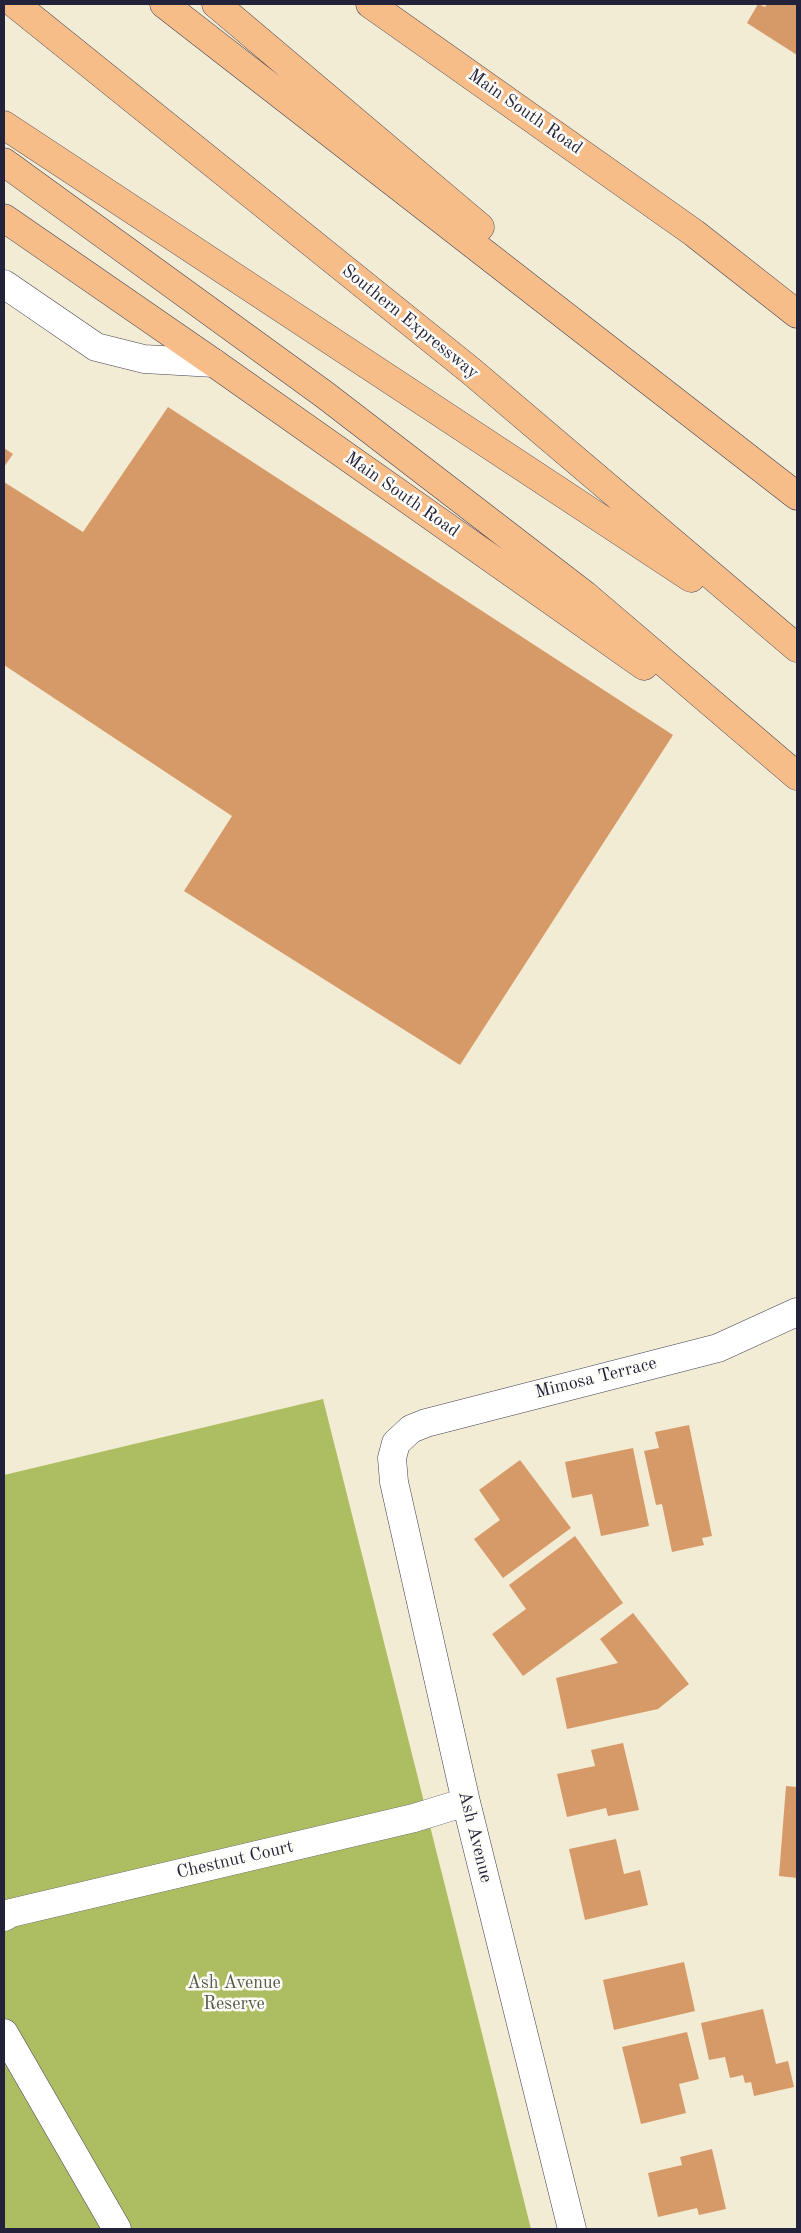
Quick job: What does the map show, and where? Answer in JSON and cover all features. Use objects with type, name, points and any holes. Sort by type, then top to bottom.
[{"type":"highway","name":"Southern Expressway","points":[[15,4],[471,371],[794,646]]},
{"type":"highway","points":[[164,4],[797,495]]},
{"type":"highway","points":[[216,4],[797,495]]},
{"type":"highway","name":"Main South Road","points":[[370,4],[694,233],[797,314]]},
{"type":"highway","points":[[4,125],[794,646]]},
{"type":"highway","points":[[4,162],[325,395],[585,595],[797,776]]},
{"type":"highway","name":"Main South Road","points":[[4,218],[585,624],[797,776]]},
{"type":"street","points":[[4,284],[96,346],[144,359],[214,363]]},
{"type":"street","name":"Mimosa Terrace","points":[[396,1443],[411,1429],[426,1423],[718,1348],[797,1312]]},
{"type":"street","name":"Ash Avenue","points":[[396,1443],[392,1458],[394,1482],[466,1802],[572,2229]]},
{"type":"street","name":"Chestnut Court","points":[[4,1917],[11,1913],[414,1818],[466,1802]]},
{"type":"street","points":[[4,2033],[117,2229]]},
{"type":"green space","name":"Ash Avenue Reserve","points":[[323,1399],[531,2229],[4,2229],[4,1475]]},
{"type":"building","points":[[758,4],[765,7],[767,4],[797,4],[797,55],[747,23]]},
{"type":"building","points":[[168,407],[673,735],[460,1065],[184,891],[232,816],[4,665],[4,482],[83,532]]},
{"type":"building","points":[[4,448],[13,454],[4,467]]},
{"type":"building","points":[[689,1425],[712,1536],[702,1538],[704,1545],[672,1552],[662,1504],[656,1505],[644,1451],[659,1448],[655,1432]]},
{"type":"building","points":[[633,1448],[649,1526],[601,1536],[592,1494],[572,1498],[565,1462]]},
{"type":"building","points":[[520,1460],[571,1528],[503,1578],[474,1539],[500,1520],[479,1490]]},
{"type":"building","points":[[575,1536],[623,1603],[523,1676],[492,1634],[526,1609],[509,1585]]},
{"type":"building","points":[[633,1613],[689,1684],[658,1709],[567,1729],[556,1678],[618,1663],[600,1639]]},
{"type":"building","points":[[623,1743],[639,1810],[608,1816],[606,1808],[567,1817],[557,1774],[595,1766],[591,1750]]},
{"type":"building","points":[[786,1786],[797,1787],[797,1878],[779,1876]]},
{"type":"building","points":[[616,1839],[624,1874],[640,1870],[648,1905],[585,1920],[569,1849]]},
{"type":"building","points":[[684,1962],[695,2011],[614,2030],[603,1980]]},
{"type":"building","points":[[763,2009],[776,2064],[788,2061],[794,2087],[754,2096],[751,2082],[745,2083],[743,2075],[730,2078],[725,2057],[709,2060],[701,2023]]},
{"type":"building","points":[[687,2032],[699,2079],[679,2084],[686,2113],[641,2124],[622,2047]]},
{"type":"building","points":[[712,2149],[726,2209],[699,2215],[697,2208],[658,2217],[648,2173],[682,2165],[680,2157]]}]
